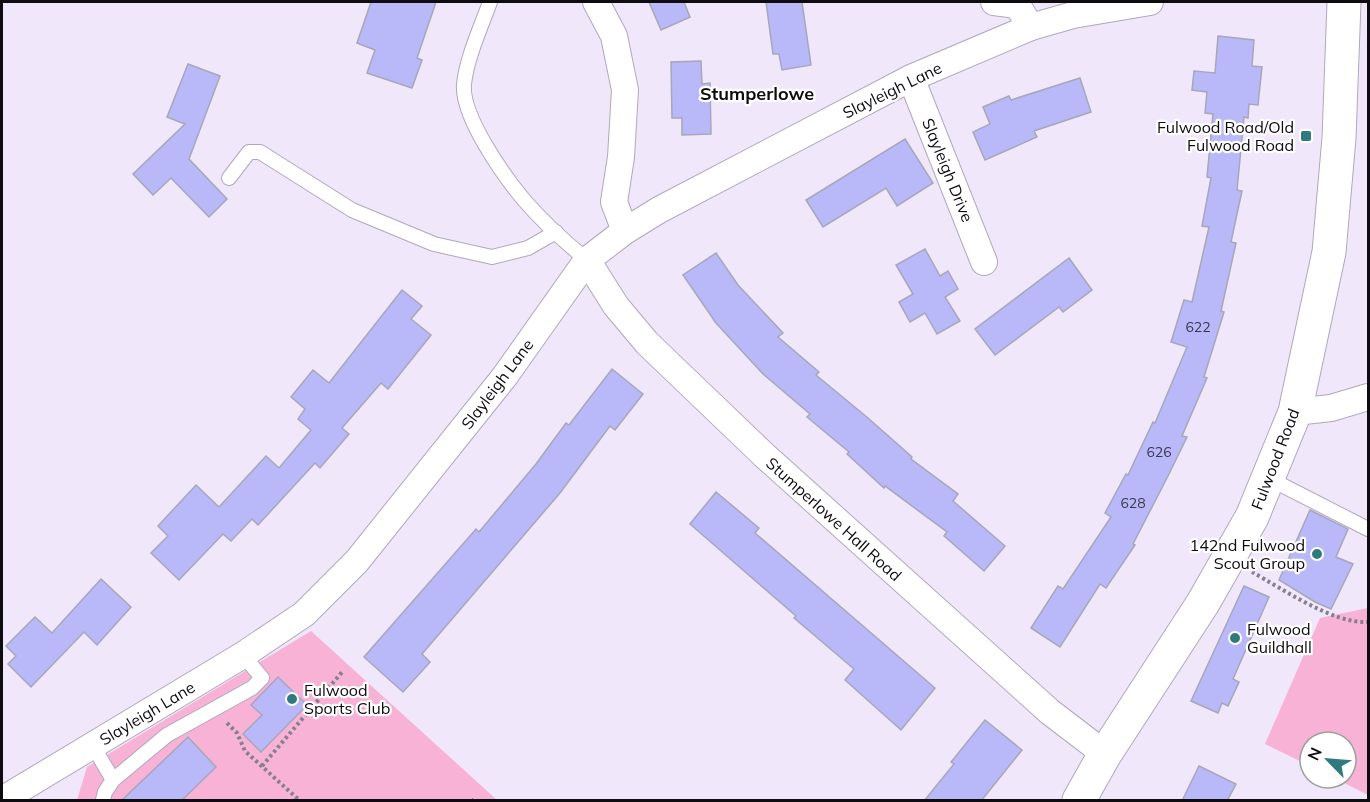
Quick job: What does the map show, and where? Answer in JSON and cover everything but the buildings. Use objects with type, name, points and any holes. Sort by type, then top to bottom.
[{"type":"street","points":[[596,2],[614,36],[625,90],[621,157],[614,202],[625,231]]},
{"type":"street","points":[[994,2],[1017,5],[1030,27]]},
{"type":"street","name":"Slayleigh Lane","points":[[11,793],[243,655],[304,614],[357,561],[505,376],[587,260],[625,231],[659,210],[911,78],[1069,8],[1142,2]]},
{"type":"street","name":"Fulwood Road","points":[[1079,801],[1105,754],[1203,603],[1252,518],[1295,412],[1329,252],[1339,138],[1344,2]]},
{"type":"street","name":"Slayleigh Drive","points":[[911,78],[984,262]]},
{"type":"street","name":"Stumperlowe Hall Road","points":[[587,260],[616,306],[647,343],[765,456],[1050,712],[1105,754]]},
{"type":"street","points":[[1295,412],[1331,408],[1368,397]]},
{"type":"lane","points":[[490,2],[464,86],[471,120],[525,201],[587,260]]},
{"type":"lane","points":[[229,178],[249,152],[260,152],[352,210],[434,244],[492,257],[528,248],[556,232]]},
{"type":"lane","points":[[1268,478],[1368,529]]},
{"type":"lane","points":[[103,801],[105,792],[113,780],[167,735],[252,688],[262,678],[243,655]]},
{"type":"lane","points":[[93,746],[113,780]]},
{"type":"path","points":[[1228,558],[1318,608],[1357,623],[1368,622]]},
{"type":"path","points":[[262,766],[343,671]]},
{"type":"path","points":[[215,710],[237,733],[245,751],[299,801]]},
{"type":"shaded area","points":[[1368,608],[1368,795],[1358,790],[1358,730],[1298,730],[1298,760],[1265,744],[1320,618]]},
{"type":"shaded area","name":"Fulwood Sports Club","points":[[311,631],[497,800],[77,800],[87,767]]},
{"type":"place","name":"Fulwood Road/Old Fulwood Road","points":[[1306,136]]},
{"type":"place","name":"142nd Fulwood Scout Group","points":[[1317,554]]},
{"type":"place","name":"Fulwood Guildhall","points":[[1235,638]]},
{"type":"place","name":"Fulwood Sports Club","points":[[292,699]]},
{"type":"district","name":"Stumperlowe","points":[[757,94]]}]
